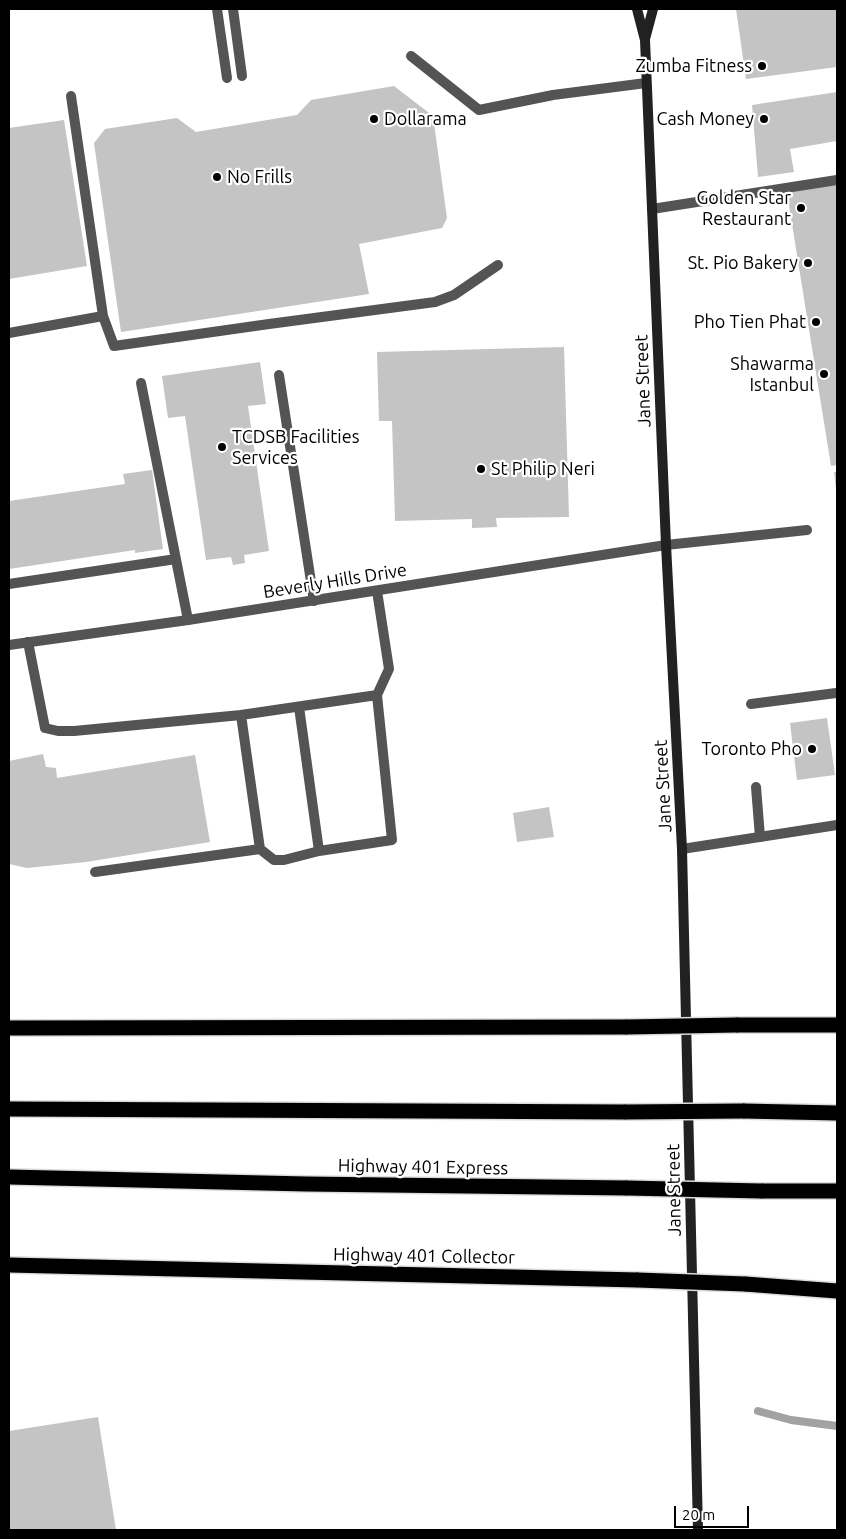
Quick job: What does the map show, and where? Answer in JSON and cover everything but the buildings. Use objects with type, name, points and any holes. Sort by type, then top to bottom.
[{"type":"highway","points":[[9,1028],[837,1025]]},
{"type":"highway","points":[[9,1109],[743,1111],[837,1113]]},
{"type":"highway","name":"Highway 401 Express","points":[[9,1177],[306,1184],[837,1191]]},
{"type":"highway","name":"Highway 401 Collector","points":[[9,1265],[638,1280],[746,1284],[837,1291]]},
{"type":"main road","name":"Jane Street","points":[[637,9],[645,40],[666,545],[682,849],[698,1530]]},
{"type":"main road","name":"Jane Street","points":[[645,40],[653,9]]},
{"type":"street","points":[[217,9],[227,78]]},
{"type":"street","points":[[233,9],[242,76]]},
{"type":"street","points":[[411,56],[479,110],[552,96],[646,83]]},
{"type":"street","points":[[71,96],[103,316],[114,346],[435,302],[454,295],[498,265]]},
{"type":"street","points":[[652,209],[837,180]]},
{"type":"street","points":[[9,333],[103,316]]},
{"type":"street","points":[[280,375],[314,601]]},
{"type":"street","points":[[141,383],[188,620]]},
{"type":"street","name":"Beverly Hills Drive","points":[[9,644],[188,620],[666,545],[808,530]]},
{"type":"street","points":[[9,584],[176,559]]},
{"type":"street","points":[[241,715],[260,849],[274,860],[284,860],[319,851],[392,840],[377,695],[389,669],[377,591]]},
{"type":"street","points":[[28,642],[44,728],[58,731],[241,715],[377,695]]},
{"type":"street","points":[[751,704],[836,693]]},
{"type":"street","points":[[299,707],[319,851]]},
{"type":"street","points":[[756,787],[760,837]]},
{"type":"street","points":[[682,849],[837,825]]},
{"type":"street","points":[[95,872],[260,849]]},
{"type":"waterway","points":[[758,1411],[791,1420],[837,1426]]},
{"type":"place","name":"Zumba Fitness","points":[[762,66]]},
{"type":"place","name":"Dollarama","points":[[374,119]]},
{"type":"place","name":"Cash Money","points":[[764,119]]},
{"type":"place","name":"No Frills","points":[[217,177]]},
{"type":"place","name":"Golden Star Restaurant","points":[[801,208]]},
{"type":"place","name":"St. Pio Bakery","points":[[808,263]]},
{"type":"place","name":"Pho Tien Phat","points":[[816,322]]},
{"type":"place","name":"Shawarma Istanbul","points":[[824,374]]},
{"type":"place","name":"TCDSB Facilities Services","points":[[222,447]]},
{"type":"place","name":"St Philip Neri","points":[[481,469]]},
{"type":"place","name":"Toronto Pho","points":[[812,749]]}]
